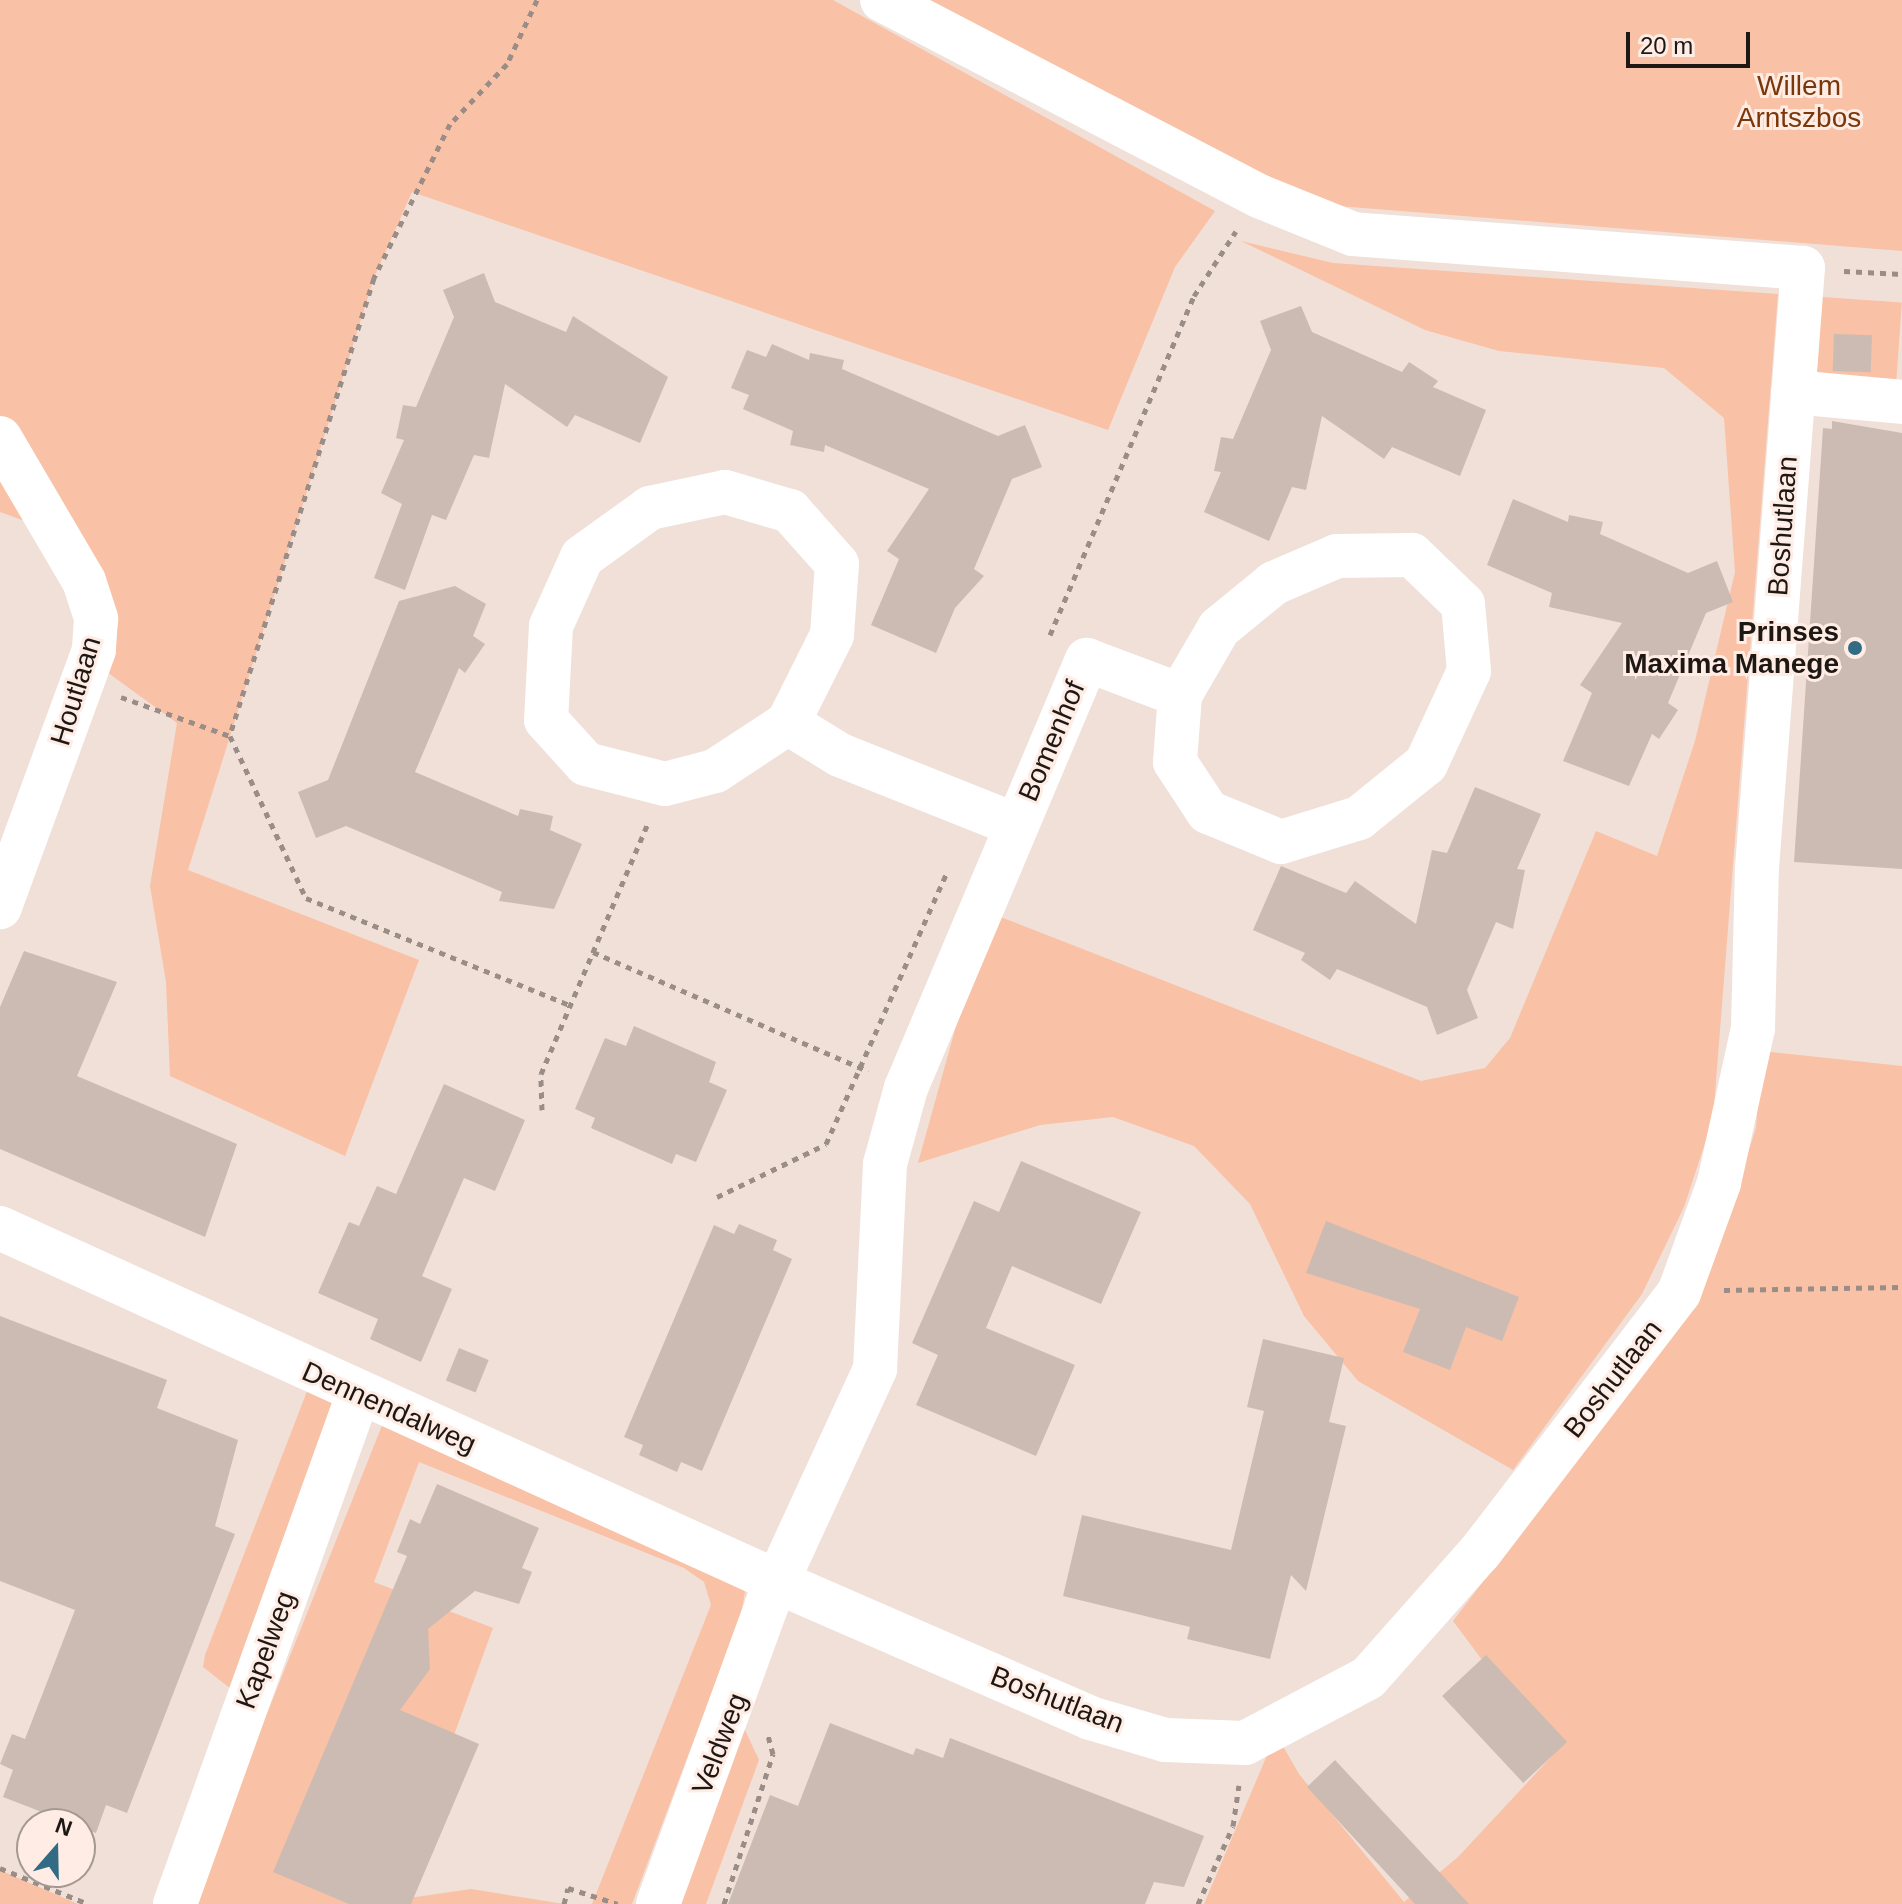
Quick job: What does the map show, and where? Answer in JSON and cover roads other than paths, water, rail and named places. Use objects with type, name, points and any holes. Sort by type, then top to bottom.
[{"type":"lane","name":"Boshutlaan","points":[[780,1583],[1090,1718],[1165,1740],[1245,1743],[1368,1678],[1480,1552],[1679,1293],[1719,1183],[1753,1028],[1757,868],[1803,268],[1353,234],[1259,196],[882,0]]},
{"type":"lane","points":[[1793,392],[1902,402]]},
{"type":"lane","name":"Houtlaan","points":[[0,438],[84,581],[96,619],[82,683],[0,907]]},
{"type":"lane","points":[[725,492],[790,511],[837,564],[832,635],[788,723],[715,771],[665,784],[586,764],[546,720],[551,626],[582,557],[650,508],[725,492]]},
{"type":"lane","points":[[1412,555],[1463,604],[1469,671],[1426,764],[1359,818],[1281,842],[1208,812],[1175,762],[1180,695],[1219,628],[1274,583],[1337,556],[1412,555]]},
{"type":"lane","name":"Bomenhof","points":[[997,816],[1087,660],[1180,695]]},
{"type":"lane","points":[[788,723],[840,755],[997,816]]},
{"type":"lane","name":"Veldweg","points":[[658,1904],[780,1583],[875,1369],[885,1164],[906,1088],[997,816]]},
{"type":"lane","name":"Dennendalweg","points":[[0,1228],[358,1395],[780,1583]]},
{"type":"lane","name":"Kapelweg","points":[[175,1904],[358,1395]]},
{"type":"place","name":"Prinses Maxima Manege","points":[[1855,648]]},
{"type":"park label","name":"Willem Arntszbos","points":[[1799,102]]}]
